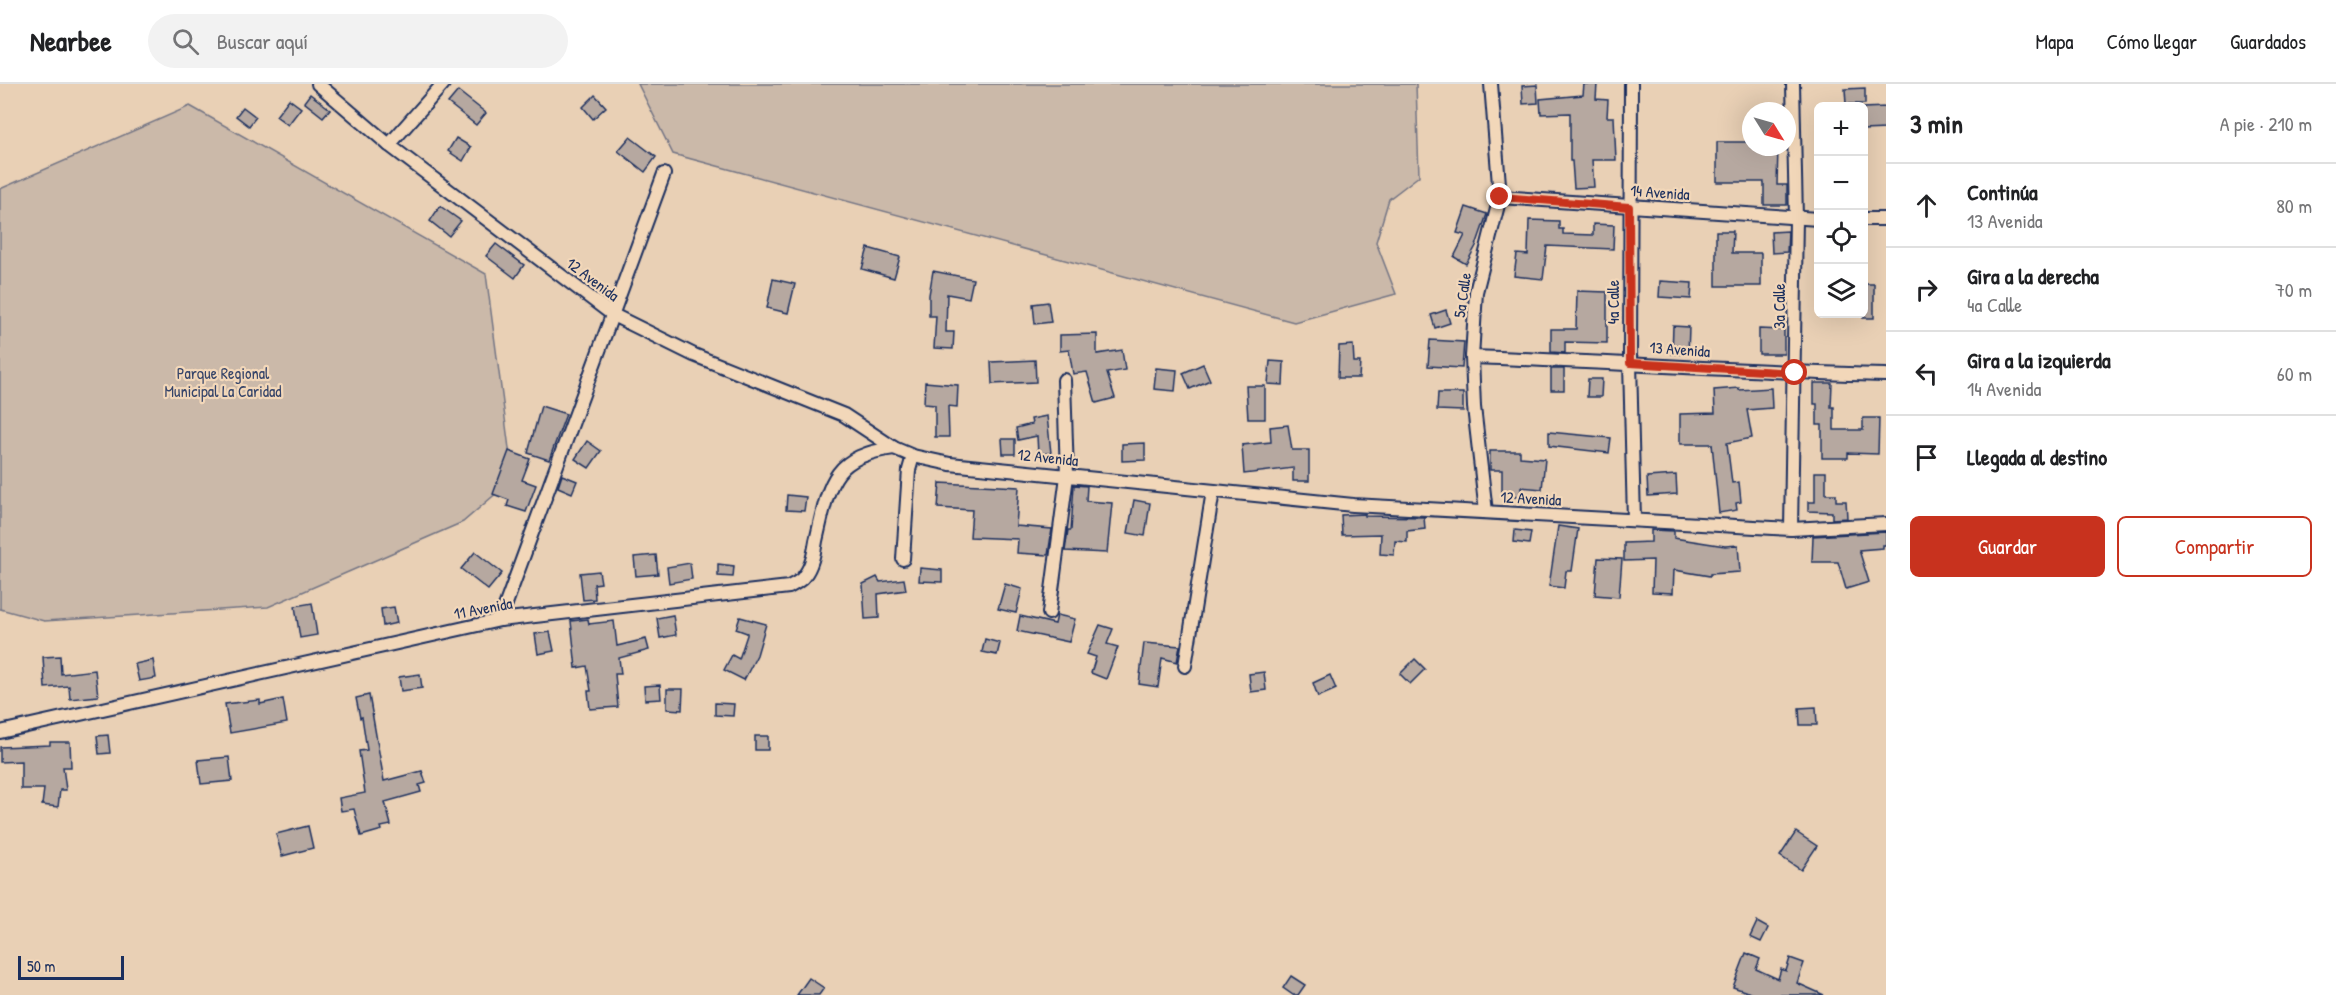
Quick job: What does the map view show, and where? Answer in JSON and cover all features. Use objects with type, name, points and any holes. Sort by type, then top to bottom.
[{"type":"street","name":"12 Avenida","points":[[318,84],[389,145],[613,315],[694,355],[844,415],[894,448],[913,456],[950,464],[1353,505],[1791,529],[1886,524]]},
{"type":"street","points":[[389,145],[443,84]]},
{"type":"street","name":"5a Calle","points":[[1486,512],[1474,407],[1472,357],[1476,292],[1500,197],[1491,84]]},
{"type":"street","name":"4a Calle","points":[[1630,84],[1630,363],[1634,520]]},
{"type":"street","name":"3a Calle","points":[[1791,529],[1796,218],[1793,84]]},
{"type":"street","points":[[500,620],[664,174]]},
{"type":"street","name":"14 Avenida","points":[[1500,197],[1814,219]]},
{"type":"street","points":[[1868,219],[1886,219]]},
{"type":"street","name":"13 Avenida","points":[[1472,357],[1630,363],[1795,373],[1886,375]]},
{"type":"street","points":[[1050,613],[1067,476],[1064,380]]},
{"type":"street","name":"11 Avenida","points":[[0,732],[500,620],[789,587],[804,577],[811,563],[827,495],[838,473],[852,459],[871,451],[894,448]]},
{"type":"street","points":[[903,559],[909,470],[913,456]]},
{"type":"street","points":[[1185,666],[1213,491]]},
{"type":"green space","points":[[638,84],[1416,84],[1419,176],[1389,199],[1376,242],[1396,294],[1294,322],[673,154]]},
{"type":"green space","name":"Parque Regional Municipal La Caridad","points":[[190,106],[486,274],[513,479],[463,522],[268,607],[44,621],[0,609],[0,189]]},
{"type":"building","points":[[1584,84],[1597,84],[1596,99],[1608,100],[1607,117],[1614,117],[1616,160],[1592,160],[1594,187],[1574,188],[1572,161],[1570,161],[1570,113],[1541,114],[1540,99],[1583,95]]},
{"type":"building","points":[[1537,85],[1538,103],[1523,104],[1522,86]]},
{"type":"building","points":[[1865,88],[1865,102],[1846,102],[1845,89]]},
{"type":"building","points":[[458,91],[486,113],[476,125],[448,103]]},
{"type":"building","points":[[310,94],[330,109],[323,117],[304,102]]},
{"type":"building","points":[[595,95],[606,107],[593,119],[583,107]]},
{"type":"building","points":[[289,99],[301,108],[288,125],[276,116]]},
{"type":"building","points":[[243,107],[256,117],[249,126],[236,116]]},
{"type":"building","points":[[1886,107],[1886,129],[1868,130],[1868,108]]},
{"type":"building","points":[[630,137],[656,157],[645,172],[618,151]]},
{"type":"building","points":[[456,138],[471,147],[463,161],[448,151]]},
{"type":"building","points":[[1717,142],[1742,142],[1742,156],[1778,156],[1777,185],[1787,185],[1787,205],[1764,205],[1764,182],[1717,182]]},
{"type":"building","points":[[440,206],[461,221],[449,236],[430,221]]},
{"type":"building","points":[[1466,207],[1487,214],[1476,246],[1466,264],[1454,257],[1465,235],[1457,233]]},
{"type":"building","points":[[1529,220],[1559,221],[1559,229],[1563,229],[1563,234],[1593,235],[1593,224],[1614,225],[1613,249],[1547,246],[1543,279],[1514,276],[1517,254],[1528,255]]},
{"type":"building","points":[[1716,231],[1733,231],[1732,253],[1761,253],[1761,286],[1716,286]]},
{"type":"building","points":[[1788,231],[1787,252],[1772,253],[1771,232]]},
{"type":"building","points":[[496,244],[524,265],[515,278],[486,256]]},
{"type":"building","points":[[868,248],[900,257],[894,278],[862,269]]},
{"type":"building","points":[[933,271],[973,279],[969,298],[947,294],[946,332],[954,332],[953,349],[934,348],[936,316],[929,316],[929,295]]},
{"type":"building","points":[[773,279],[795,284],[788,313],[767,308]]},
{"type":"building","points":[[1660,281],[1692,283],[1691,299],[1659,297]]},
{"type":"building","points":[[1868,284],[1874,284],[1874,318],[1868,318]]},
{"type":"building","points":[[1577,291],[1607,292],[1607,343],[1565,342],[1565,353],[1551,352],[1551,329],[1576,329]]},
{"type":"building","points":[[1048,302],[1051,322],[1035,324],[1033,304]]},
{"type":"building","points":[[1446,310],[1450,323],[1435,328],[1431,315]]},
{"type":"building","points":[[1673,326],[1689,327],[1688,354],[1672,354]]},
{"type":"building","points":[[1759,329],[1784,330],[1784,354],[1759,354]]},
{"type":"building","points":[[1097,334],[1097,354],[1122,350],[1125,370],[1107,373],[1115,398],[1096,403],[1087,372],[1073,374],[1069,350],[1060,351],[1060,335]]},
{"type":"building","points":[[1430,340],[1464,342],[1462,368],[1428,366]]},
{"type":"building","points":[[1353,345],[1354,362],[1360,362],[1359,378],[1338,378],[1339,346]]},
{"type":"building","points":[[1035,360],[1036,382],[992,384],[991,362]]},
{"type":"building","points":[[1270,361],[1284,362],[1283,385],[1268,384]]},
{"type":"building","points":[[1203,364],[1210,380],[1190,389],[1183,373]]},
{"type":"building","points":[[1156,368],[1177,370],[1175,391],[1154,389]]},
{"type":"building","points":[[1551,369],[1564,369],[1564,390],[1551,390]]},
{"type":"building","points":[[1588,379],[1602,379],[1601,397],[1587,397]]},
{"type":"building","points":[[925,382],[958,385],[957,407],[948,406],[949,437],[935,437],[935,405],[924,404]]},
{"type":"building","points":[[1814,383],[1832,383],[1831,407],[1834,407],[1834,430],[1863,430],[1863,418],[1879,418],[1878,454],[1848,453],[1848,458],[1822,458],[1822,425],[1817,425]]},
{"type":"building","points":[[1246,386],[1265,386],[1265,419],[1248,419]]},
{"type":"building","points":[[1739,388],[1739,390],[1771,388],[1772,408],[1747,410],[1752,438],[1727,443],[1732,483],[1739,482],[1741,502],[1736,503],[1737,510],[1719,513],[1712,444],[1680,444],[1680,414],[1715,413],[1714,390]]},
{"type":"building","points":[[1438,393],[1463,393],[1463,411],[1437,410]]},
{"type":"building","points":[[541,406],[566,414],[549,460],[528,453]]},
{"type":"building","points":[[1047,416],[1051,453],[1038,454],[1037,436],[1018,440],[1016,428],[1032,424],[1031,419]]},
{"type":"building","points":[[1288,425],[1292,450],[1309,450],[1309,481],[1293,481],[1293,468],[1244,474],[1242,445],[1271,442],[1270,427]]},
{"type":"building","points":[[1549,432],[1611,438],[1609,453],[1549,446]]},
{"type":"building","points":[[1002,439],[1015,439],[1015,454],[1003,454]]},
{"type":"building","points":[[587,441],[601,451],[589,468],[575,459]]},
{"type":"building","points":[[1145,443],[1145,460],[1122,461],[1122,444]]},
{"type":"building","points":[[509,451],[530,459],[522,480],[536,485],[526,512],[507,506],[509,500],[493,494]]},
{"type":"building","points":[[1490,451],[1520,451],[1520,457],[1545,459],[1542,489],[1521,487],[1521,497],[1502,497],[1502,470],[1490,470]]},
{"type":"building","points":[[1815,472],[1826,472],[1826,494],[1836,494],[1836,501],[1846,501],[1847,518],[1832,519],[1832,512],[1808,511],[1808,502],[1815,502]]},
{"type":"building","points":[[562,475],[577,481],[572,493],[558,487]]},
{"type":"building","points":[[1676,475],[1677,494],[1648,496],[1647,477]]},
{"type":"building","points":[[940,483],[1019,487],[1016,526],[1052,529],[1048,555],[1017,553],[1018,539],[970,537],[972,510],[938,508]]},
{"type":"building","points":[[1074,485],[1087,486],[1086,501],[1112,503],[1107,553],[1065,551],[1068,530],[1071,530]]},
{"type":"building","points":[[787,495],[806,497],[804,511],[786,510]]},
{"type":"building","points":[[1134,500],[1150,503],[1145,536],[1128,533]]},
{"type":"building","points":[[1365,514],[1365,516],[1424,517],[1425,529],[1407,531],[1407,542],[1395,541],[1394,555],[1380,554],[1381,534],[1342,535],[1341,515]]},
{"type":"building","points":[[1558,526],[1578,529],[1572,571],[1566,571],[1564,588],[1549,586]]},
{"type":"building","points":[[1515,530],[1531,532],[1529,544],[1514,542]]},
{"type":"building","points":[[1651,530],[1674,531],[1674,538],[1725,546],[1738,545],[1740,572],[1710,574],[1710,576],[1674,570],[1673,593],[1652,592],[1653,560],[1624,561],[1624,543],[1651,542]]},
{"type":"building","points":[[1886,532],[1886,545],[1883,545],[1883,548],[1859,550],[1869,582],[1846,589],[1838,562],[1812,562],[1813,536]]},
{"type":"building","points":[[475,552],[502,573],[488,590],[461,569]]},
{"type":"building","points":[[656,555],[658,574],[636,576],[634,557]]},
{"type":"building","points":[[1598,558],[1622,559],[1619,597],[1595,595]]},
{"type":"building","points":[[690,563],[692,579],[669,583],[667,567]]},
{"type":"building","points":[[718,564],[734,566],[733,577],[718,576]]},
{"type":"building","points":[[920,568],[942,570],[942,582],[919,581]]},
{"type":"building","points":[[599,571],[601,583],[594,584],[595,599],[583,600],[580,573]]},
{"type":"building","points":[[877,577],[880,582],[904,579],[906,590],[878,594],[879,618],[865,619],[863,584]]},
{"type":"building","points":[[1005,584],[1022,589],[1016,613],[998,609]]},
{"type":"building","points":[[312,603],[317,635],[300,638],[295,606]]},
{"type":"building","points":[[394,607],[397,623],[383,626],[381,609]]},
{"type":"building","points":[[673,615],[676,635],[660,638],[657,618]]},
{"type":"building","points":[[1057,615],[1075,619],[1069,642],[1017,631],[1020,616],[1055,624]]},
{"type":"building","points":[[740,617],[766,624],[757,655],[744,680],[724,670],[732,655],[739,659],[747,635],[736,629]]},
{"type":"building","points":[[588,619],[589,624],[614,621],[617,646],[646,639],[649,650],[619,658],[621,674],[615,674],[618,707],[590,709],[588,691],[591,691],[587,666],[576,668],[571,621]]},
{"type":"building","points":[[1100,625],[1113,629],[1107,644],[1118,647],[1106,679],[1091,673],[1096,657],[1087,654]]},
{"type":"building","points":[[550,632],[554,651],[538,654],[535,634]]},
{"type":"building","points":[[985,639],[1000,643],[997,655],[982,652]]},
{"type":"building","points":[[1144,643],[1180,646],[1177,662],[1162,658],[1158,687],[1139,684]]},
{"type":"building","points":[[60,656],[61,674],[95,670],[98,696],[70,699],[69,686],[45,688],[43,657]]},
{"type":"building","points":[[1415,659],[1425,669],[1410,684],[1400,674]]},
{"type":"building","points":[[153,660],[156,678],[139,681],[135,664]]},
{"type":"building","points":[[1264,672],[1266,690],[1251,692],[1249,674]]},
{"type":"building","points":[[420,674],[422,688],[401,691],[399,677]]},
{"type":"building","points":[[1330,675],[1336,689],[1318,697],[1313,683]]},
{"type":"building","points":[[660,685],[661,699],[645,700],[644,686]]},
{"type":"building","points":[[667,689],[683,689],[682,710],[667,709]]},
{"type":"building","points":[[369,695],[384,781],[422,771],[426,783],[419,785],[421,792],[385,802],[391,825],[361,836],[354,809],[341,811],[339,798],[365,793],[359,751],[367,750],[362,717],[360,718],[356,698]]},
{"type":"building","points":[[283,699],[287,723],[230,733],[225,704],[260,700],[260,704]]},
{"type":"building","points":[[715,703],[734,704],[733,716],[715,715]]},
{"type":"building","points":[[1816,707],[1817,725],[1800,725],[1799,708]]},
{"type":"building","points":[[108,735],[110,753],[99,754],[97,736]]},
{"type":"building","points":[[755,736],[768,736],[768,750],[755,750]]},
{"type":"building","points":[[50,742],[70,742],[71,767],[63,767],[66,790],[60,790],[58,807],[42,805],[44,789],[21,789],[21,761],[0,762],[0,747],[50,745]]},
{"type":"building","points":[[229,757],[232,781],[201,784],[198,760]]},
{"type":"building","points":[[308,826],[313,848],[282,856],[276,834]]},
{"type":"building","points":[[1796,832],[1817,846],[1801,870],[1780,856]]},
{"type":"building","points":[[1757,922],[1768,928],[1761,942],[1750,937]]},
{"type":"building","points":[[1746,953],[1760,959],[1756,969],[1778,979],[1781,969],[1786,971],[1790,958],[1804,963],[1797,983],[1824,995],[1756,995],[1733,987]]},
{"type":"building","points":[[1291,976],[1305,985],[1298,995],[1293,995],[1283,988]]},
{"type":"building","points":[[809,978],[824,988],[819,995],[797,995]]},
{"type":"route","points":[[1500,197],[1629,207],[1630,363],[1795,373]]}]
